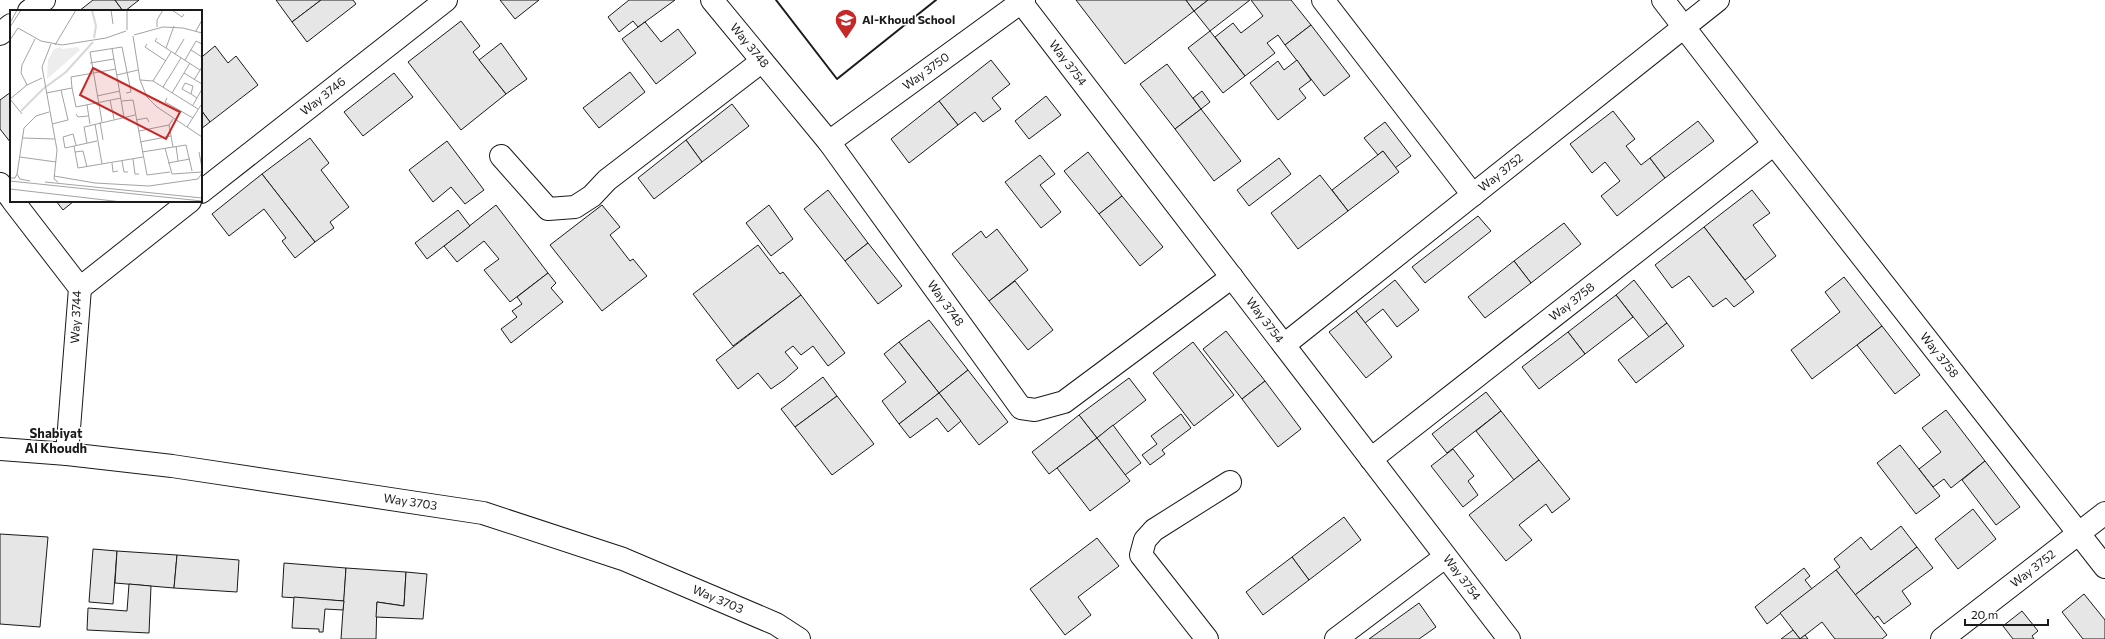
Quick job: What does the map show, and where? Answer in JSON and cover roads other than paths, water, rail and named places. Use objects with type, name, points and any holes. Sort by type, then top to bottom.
[{"type":"street","points":[[30,10],[44,0]]},
{"type":"street","name":"Way 3746","points":[[202,191],[446,0]]},
{"type":"street","name":"Way 3748","points":[[712,0],[761,62],[829,142],[1021,408],[1036,410],[1064,402],[1232,277]]},
{"type":"street","points":[[1322,0],[1473,196]]},
{"type":"street","name":"Way 3758","points":[[1663,0],[2105,567]]},
{"type":"street","name":"Way 3752","points":[[1284,345],[1685,28],[1718,0]]},
{"type":"street","name":"Way 3750","points":[[829,142],[1023,1]]},
{"type":"street","name":"Way 3754","points":[[1023,1],[1509,639]]},
{"type":"street","points":[[0,34],[10,26]]},
{"type":"street","points":[[501,156],[548,209],[575,207],[592,196],[606,180],[761,62]]},
{"type":"street","name":"Way 3758","points":[[1371,459],[1774,144]]},
{"type":"street","points":[[0,184],[10,197]]},
{"type":"street","name":"Way 3744","points":[[14,202],[80,288],[67,454]]},
{"type":"street","points":[[80,288],[189,202]]},
{"type":"street","name":"Way 3703","points":[[0,449],[67,454],[172,466],[483,513],[623,558],[776,624],[799,639]]},
{"type":"street","points":[[1207,639],[1141,555],[1145,540],[1154,530],[1230,482]]},
{"type":"street","name":"Way 3752","points":[[1942,639],[2105,513]]},
{"type":"street","points":[[1336,639],[1445,556]]},
{"type":"place","name":"Al-Khoud School","points":[[846,40]]},
{"type":"district","name":"Shabiyat Al Khoudh","points":[[56,440]]}]
